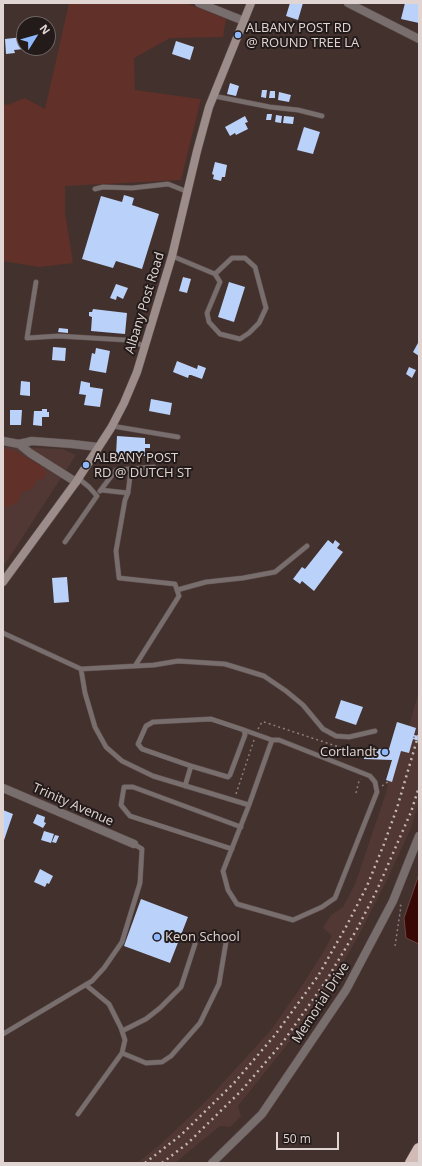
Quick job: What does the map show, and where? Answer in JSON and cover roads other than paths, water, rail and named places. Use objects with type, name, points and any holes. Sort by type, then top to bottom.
[{"type":"highway","points":[[411,1163],[419,1149]]},
{"type":"main road","name":"Albany Post Road","points":[[4,580],[77,480],[98,448],[112,426],[135,378],[172,256],[209,107],[251,3]]},
{"type":"street","points":[[199,3],[244,22]]},
{"type":"street","points":[[348,3],[419,39]]},
{"type":"street","points":[[3,441],[19,444],[32,441],[72,444],[98,448]]},
{"type":"street","points":[[19,444],[30,453],[77,480]]},
{"type":"street","name":"Trinity Avenue","points":[[3,788],[134,844]]},
{"type":"street","name":"Memorial Drive","points":[[212,1163],[262,1114],[346,990],[392,901],[419,836]]},
{"type":"lane","points":[[214,96],[270,107],[298,110],[322,116]]},
{"type":"lane","points":[[95,189],[103,187],[132,188],[168,184],[188,192]]},
{"type":"lane","points":[[172,256],[215,274],[220,282],[207,313],[209,322],[220,334],[240,339],[249,333],[259,323],[266,308],[255,267],[245,258],[232,258],[215,274]]},
{"type":"lane","points":[[36,282],[27,338],[58,336],[126,340],[145,346]]},
{"type":"lane","points":[[112,426],[178,437]]},
{"type":"lane","points":[[65,542],[116,470],[154,467]]},
{"type":"lane","points":[[131,469],[128,493],[125,500],[116,551],[118,578],[174,584],[179,596],[135,666]]},
{"type":"lane","points":[[77,480],[89,487],[97,496]]},
{"type":"lane","points":[[101,490],[128,493]]},
{"type":"lane","points":[[177,590],[206,582],[243,578],[276,572],[307,546]]},
{"type":"lane","points":[[3,633],[82,669],[135,666],[178,661],[225,664],[264,676],[303,705],[323,729],[336,736],[348,737],[375,731]]},
{"type":"lane","points":[[82,669],[85,693],[95,727],[106,747],[122,761],[153,776],[249,805]]},
{"type":"lane","points":[[244,730],[246,735],[228,777],[142,749],[138,744],[146,726],[153,722],[211,719],[244,730],[272,740],[279,740],[370,776],[375,782],[377,792],[335,898],[322,907],[293,920],[237,904],[228,890],[223,870],[249,805],[272,740]]},
{"type":"lane","points":[[185,786],[191,766]]},
{"type":"lane","points":[[232,849],[130,816],[121,805],[124,787],[133,787],[240,827]]},
{"type":"lane","points":[[3,1034],[92,981],[104,968],[122,942],[140,883],[142,849],[134,844]]},
{"type":"lane","points":[[122,1053],[146,1063],[162,1062],[171,1056],[200,1023],[219,984],[226,942]]},
{"type":"lane","points":[[122,1031],[146,1019],[182,987],[195,944]]},
{"type":"lane","points":[[78,1114],[122,1053],[125,1040],[109,1004],[86,985]]},
{"type":"railway","points":[[145,1163],[181,1135],[234,1083],[275,1035],[318,976],[367,886],[397,808],[419,733]]},
{"type":"railway","points":[[162,1163],[188,1143],[241,1091],[283,1042],[326,981],[357,929],[377,890],[411,812],[419,787]]},
{"type":"place","name":"ALBANY POST RD @ ROUND TREE LA","points":[[238,35]]},
{"type":"place","name":"ALBANY POST RD @ DUTCH ST","points":[[86,465]]},
{"type":"place","name":"Cortlandt","points":[[385,752]]},
{"type":"place","name":"Keon School","points":[[157,937]]}]
